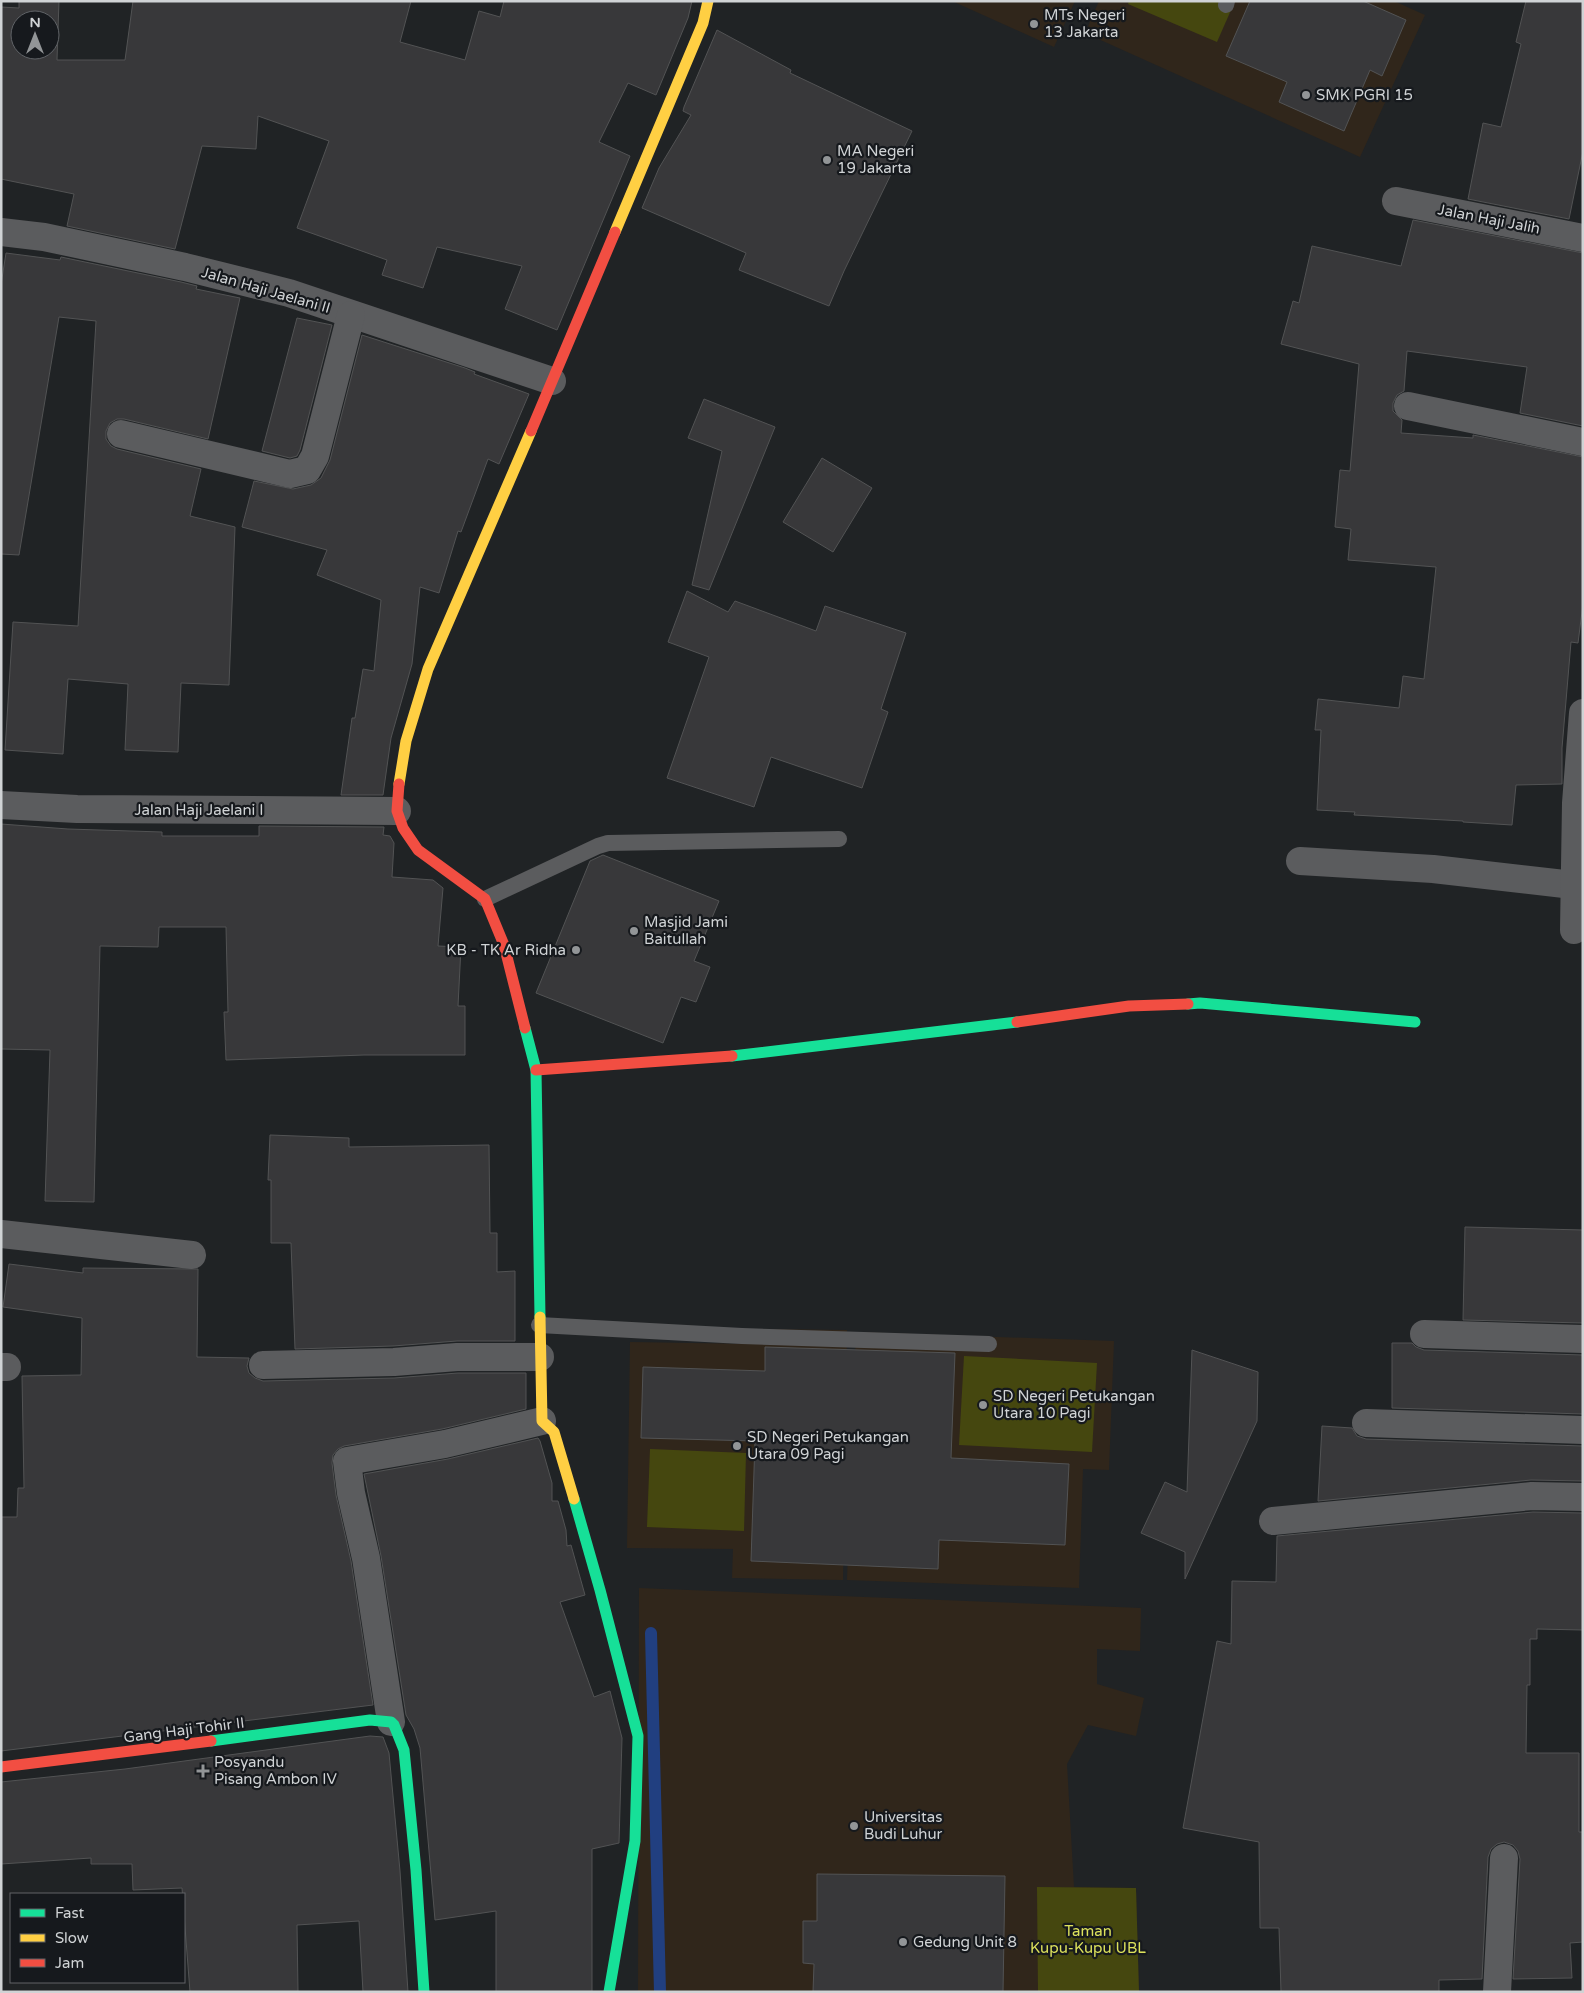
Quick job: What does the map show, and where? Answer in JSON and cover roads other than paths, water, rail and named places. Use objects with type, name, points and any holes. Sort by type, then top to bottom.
[{"type":"street","points":[[609,1992],[635,1840],[638,1736],[600,1590],[554,1432],[542,1420],[536,1070],[504,946],[485,899],[418,850],[403,828],[397,811],[406,741],[428,669],[552,382],[703,23],[708,1]]},
{"type":"street","name":"Jalan Haji Jalih","points":[[1396,201],[1583,238]]},
{"type":"street","name":"Jalan Haji Jaelani II","points":[[1,232],[44,238],[194,270],[289,293],[552,382]]},
{"type":"street","points":[[121,434],[290,474],[307,470],[315,456],[351,315]]},
{"type":"street","points":[[1408,406],[1583,442]]},
{"type":"street","points":[[1574,930],[1573,885],[1583,713]]},
{"type":"street","name":"Jalan Haji Jaelani I","points":[[1,805],[77,809],[397,811]]},
{"type":"street","points":[[1300,860],[1433,869],[1573,885]]},
{"type":"street","points":[[536,1070],[758,1054],[961,1030],[1138,1005],[1200,1002],[1415,1022]]},
{"type":"street","points":[[1,1234],[192,1255]]},
{"type":"street","points":[[1424,1334],[1583,1340]]},
{"type":"street","points":[[263,1365],[540,1357]]},
{"type":"street","points":[[424,1992],[416,1870],[404,1750],[396,1726],[381,1721],[366,1558],[351,1493],[347,1461],[446,1444],[542,1420]]},
{"type":"street","points":[[1366,1423],[1583,1430]]},
{"type":"street","points":[[1274,1521],[1532,1496],[1583,1497]]},
{"type":"street","name":"Gang Haji Tohir II","points":[[1,1766],[381,1721]]},
{"type":"street","points":[[1497,1992],[1504,1858]]},
{"type":"lane","points":[[485,899],[608,843],[838,839]]},
{"type":"lane","points":[[539,1325],[742,1336],[989,1344]]},
{"type":"waterway","points":[[651,1633],[660,1992]]},
{"type":"place","name":"MTs Negeri 13 Jakarta","points":[[1034,24]]},
{"type":"place","name":"SMK PGRI 15","points":[[1306,95]]},
{"type":"place","name":"MA Negeri 19 Jakarta","points":[[827,160]]},
{"type":"place","name":"Masjid Jami Baitullah","points":[[634,931]]},
{"type":"place","name":"KB - TK Ar Ridha","points":[[576,950]]},
{"type":"place","name":"SD Negeri Petukangan Utara 10 Pagi","points":[[983,1405]]},
{"type":"place","name":"SD Negeri Petukangan Utara 09 Pagi","points":[[737,1446]]},
{"type":"place","name":"Posyandu Pisang Ambon IV","points":[[203,1771]]},
{"type":"place","name":"Universitas Budi Luhur","points":[[854,1826]]},
{"type":"place","name":"Gedung Unit 8","points":[[903,1942]]},
{"type":"park label","name":"Taman Kupu-Kupu UBL","points":[[1088,1940]]}]
